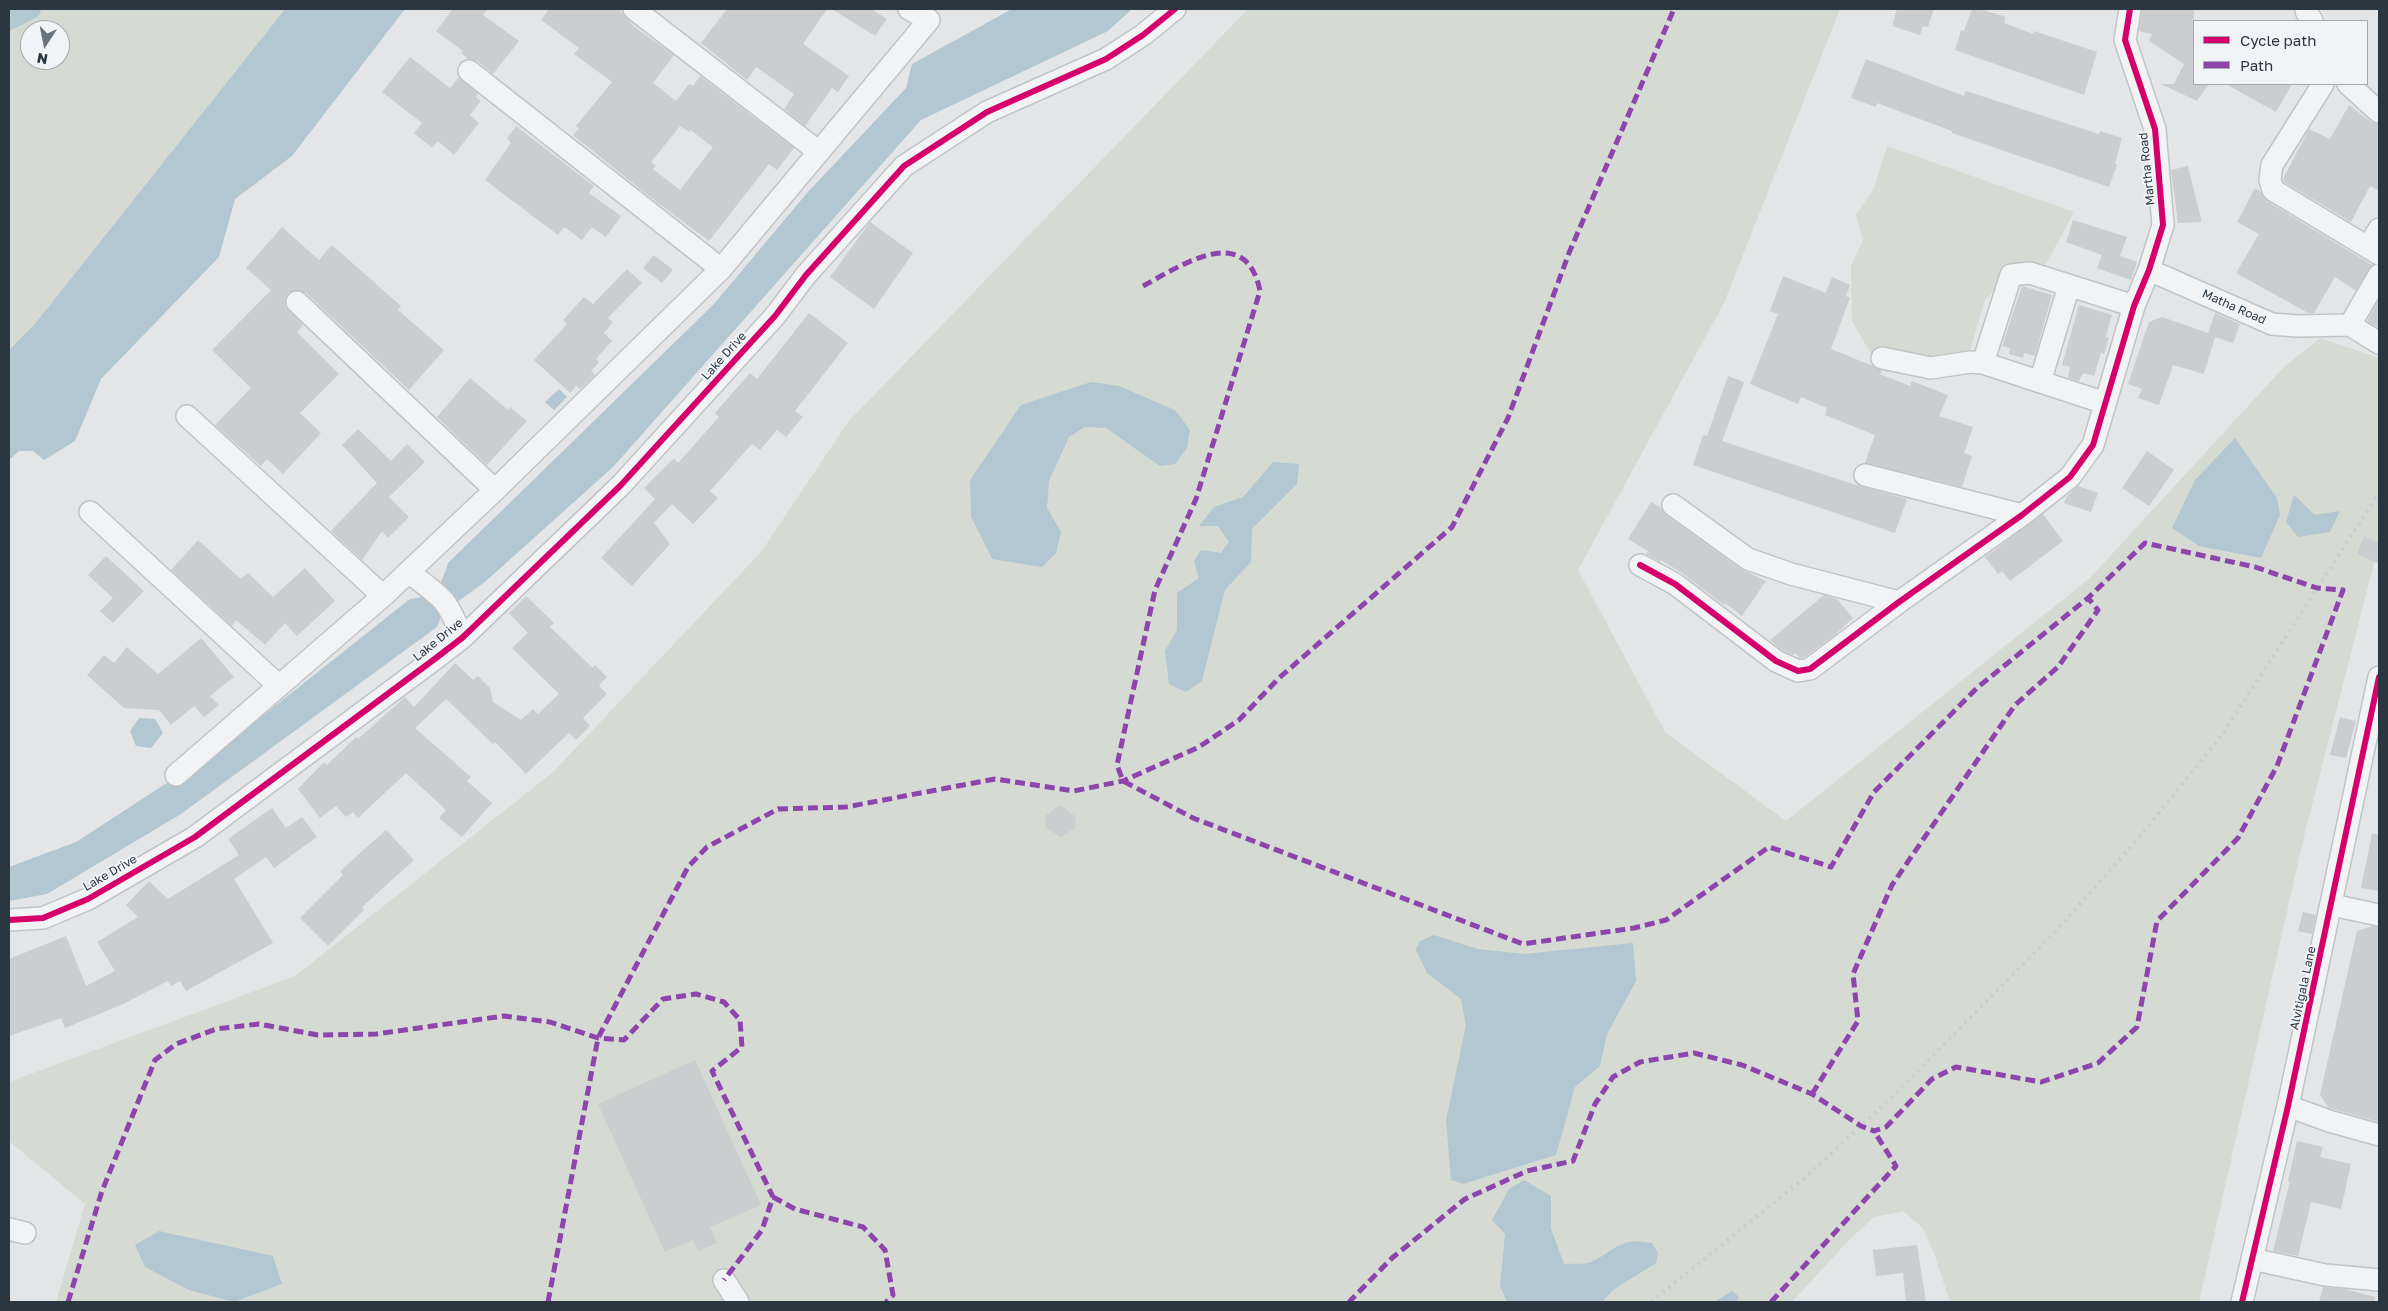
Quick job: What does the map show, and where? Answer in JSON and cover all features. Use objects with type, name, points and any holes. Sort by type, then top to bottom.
[{"type":"street","points":[[634,9],[819,152]]},
{"type":"street","points":[[176,775],[408,572],[495,490],[721,269],[929,20],[909,9]]},
{"type":"street","name":"Lake Drive","points":[[9,920],[43,918],[88,899],[195,836],[462,638],[621,485],[775,316],[806,276],[904,166],[987,112],[1106,59],[1143,36],[1175,9]]},
{"type":"street","name":"Martha Road","points":[[1640,565],[1675,584],[1776,661],[1798,671],[1810,669],[2070,478],[2093,445],[2134,306],[2149,270],[2163,225],[2155,128],[2125,40],[2130,9]]},
{"type":"street","points":[[468,71],[721,269]]},
{"type":"street","points":[[2322,85],[2272,165],[2270,180],[2273,190],[2376,243]]},
{"type":"street","points":[[2349,85],[2379,112]]},
{"type":"street","name":"Matha Road","points":[[2149,270],[2272,324],[2297,326],[2350,325]]},
{"type":"street","points":[[1982,363],[2011,276],[2030,273],[2134,306]]},
{"type":"street","points":[[2379,275],[2350,325],[2379,343]]},
{"type":"street","points":[[2040,382],[2069,286]]},
{"type":"street","points":[[297,302],[495,490]]},
{"type":"street","points":[[1882,358],[1931,368],[1970,362],[1982,363],[2105,403]]},
{"type":"street","points":[[187,416],[382,596]]},
{"type":"street","points":[[1865,475],[2022,515]]},
{"type":"street","points":[[1673,505],[1748,560],[1791,574],[1899,602]]},
{"type":"street","points":[[90,512],[279,686]]},
{"type":"street","points":[[408,572],[440,594],[452,611],[462,638]]},
{"type":"street","name":"Alvitigala Lane","points":[[2242,1302],[2288,1106],[2379,677]]},
{"type":"street","points":[[2332,905],[2379,915]]},
{"type":"street","points":[[2288,1106],[2329,1121],[2379,1135]]},
{"type":"street","points":[[2252,1259],[2325,1275],[2379,1280]]},
{"type":"street","points":[[724,1280],[738,1302]]},
{"type":"shaded area","points":[[9,9],[285,9],[34,325],[9,350]]},
{"type":"shaded area","points":[[1248,9],[1840,9],[1724,303],[1578,570],[1665,732],[1786,821],[2090,578],[2284,367],[2320,338],[2379,358],[2379,544],[2304,836],[2199,1302],[1950,1302],[1934,1253],[1922,1227],[1903,1211],[1874,1217],[1849,1240],[1792,1302],[56,1302],[85,1204],[9,1141],[9,1082],[295,976],[552,773],[761,552],[848,422]]},
{"type":"shaded area","points":[[1887,146],[2074,212],[2046,264],[2008,274],[1985,300],[1967,360],[1924,365],[1870,352],[1852,321],[1851,266],[1863,240],[1856,215],[1874,188]]},
{"type":"water","points":[[285,9],[405,9],[292,156],[235,199],[219,257],[101,379],[75,441],[44,460],[33,451],[19,451],[9,460],[9,350],[34,325]]},
{"type":"water","points":[[1012,9],[1132,9],[1108,31],[921,120],[613,467],[486,581],[442,613],[437,627],[181,814],[47,894],[9,901],[9,867],[76,842],[227,744],[410,599],[431,593],[443,578],[448,563],[714,304],[807,193],[906,88],[912,64]]},
{"type":"water","points":[[1091,382],[1119,386],[1175,410],[1190,430],[1187,448],[1175,464],[1160,466],[1106,428],[1085,427],[1069,437],[1049,481],[1047,508],[1061,532],[1056,553],[1042,567],[992,559],[971,517],[970,480],[1021,405]]},
{"type":"water","points":[[559,389],[567,397],[554,410],[545,402]]},
{"type":"water","points":[[2235,438],[2277,498],[2280,515],[2261,558],[2199,546],[2172,528],[2195,480]]},
{"type":"water","points":[[1273,462],[1299,464],[1297,484],[1252,529],[1251,562],[1225,590],[1202,681],[1186,692],[1169,684],[1165,651],[1177,630],[1177,593],[1199,578],[1194,561],[1201,550],[1221,553],[1229,542],[1218,526],[1199,526],[1214,507],[1243,497]]},
{"type":"water","points":[[2294,495],[2315,515],[2340,511],[2330,532],[2298,537],[2286,522]]},
{"type":"water","points":[[139,718],[155,719],[163,733],[151,748],[136,746],[130,731]]},
{"type":"water","points":[[1434,935],[1478,949],[1524,954],[1633,943],[1636,981],[1607,1034],[1600,1066],[1575,1087],[1556,1155],[1463,1184],[1451,1180],[1446,1120],[1466,1025],[1461,999],[1427,973],[1416,950],[1420,941]]},
{"type":"water","points":[[1524,1180],[1551,1196],[1551,1229],[1564,1264],[1591,1262],[1619,1245],[1632,1242],[1652,1243],[1658,1253],[1656,1263],[1613,1290],[1602,1302],[1507,1302],[1500,1286],[1505,1234],[1492,1220],[1509,1189]]},
{"type":"water","points":[[159,1231],[273,1256],[282,1284],[234,1302],[189,1290],[145,1267],[135,1245]]},
{"type":"water","points":[[1732,1291],[1739,1297],[1736,1302],[1714,1302]]},
{"type":"building","points":[[453,9],[488,9],[483,15],[519,41],[493,74],[477,61],[468,59],[461,53],[463,51],[436,31]]},
{"type":"building","points":[[549,9],[619,9],[633,26],[674,55],[653,83],[676,101],[689,84],[693,86],[700,76],[794,148],[777,170],[769,164],[709,241],[650,197],[573,135],[579,128],[576,126],[612,82],[574,54],[579,48],[541,20]],"holes":[[[680,126],[689,132],[690,130],[713,147],[680,190],[653,169],[656,166],[651,162]]]},
{"type":"building","points":[[727,9],[827,9],[803,44],[849,76],[838,92],[832,88],[805,126],[784,109],[794,94],[756,67],[747,80],[701,43]]},
{"type":"building","points":[[832,9],[871,9],[887,19],[875,36]]},
{"type":"building","points":[[1897,9],[1934,9],[1928,27],[1923,26],[1920,35],[1892,26]]},
{"type":"building","points":[[1972,9],[1980,9],[2006,17],[2004,23],[2033,34],[2034,31],[2097,52],[2084,95],[1955,50],[1961,30],[1964,31]]},
{"type":"building","points":[[2142,9],[2194,9],[2193,85],[2208,85],[2197,101],[2161,84],[2174,84],[2184,64],[2149,41],[2152,34],[2139,31]]},
{"type":"building","points":[[410,57],[450,88],[459,77],[478,94],[476,97],[481,101],[470,115],[479,123],[454,155],[438,141],[432,148],[414,133],[422,123],[382,92]]},
{"type":"building","points":[[1866,59],[1964,96],[1966,91],[2099,134],[2100,131],[2122,138],[2115,164],[2117,165],[2109,187],[1952,133],[1952,131],[1877,103],[1876,107],[1851,98]]},
{"type":"building","points":[[2228,85],[2291,85],[2276,112]]},
{"type":"building","points":[[2349,105],[2371,122],[2379,124],[2379,191],[2370,186],[2351,222],[2284,182],[2283,179],[2309,129],[2330,139]]},
{"type":"building","points":[[516,126],[594,186],[589,193],[621,216],[606,237],[592,227],[582,240],[564,227],[558,235],[485,180],[511,143],[507,138]]},
{"type":"building","points":[[2188,166],[2202,222],[2178,223],[2171,170]]},
{"type":"building","points":[[2255,188],[2260,191],[2267,201],[2372,265],[2356,291],[2335,277],[2314,313],[2308,313],[2236,273],[2259,234],[2237,222]]},
{"type":"building","points":[[2073,220],[2127,237],[2120,256],[2137,262],[2131,280],[2097,268],[2102,255],[2066,242]]},
{"type":"building","points":[[870,222],[913,253],[874,309],[830,277]]},
{"type":"building","points":[[282,227],[319,260],[332,245],[401,306],[398,310],[444,350],[409,390],[306,293],[299,290],[288,293],[285,299],[285,306],[303,325],[297,332],[339,374],[300,413],[321,433],[283,474],[267,459],[261,466],[215,425],[251,388],[212,350],[271,290],[246,268]]},
{"type":"building","points":[[654,255],[673,270],[662,283],[643,268]]},
{"type":"building","points":[[627,269],[642,283],[608,318],[613,322],[604,333],[612,341],[596,359],[599,362],[591,371],[595,375],[580,389],[576,386],[570,393],[534,360],[567,324],[563,320],[584,297],[593,304]]},
{"type":"building","points":[[1783,276],[1826,293],[1832,277],[1850,285],[1846,296],[1850,298],[1831,349],[1873,366],[1882,371],[1880,374],[1910,386],[1912,381],[1948,395],[1939,416],[1973,427],[1964,453],[1972,456],[1962,487],[1865,463],[1875,435],[1825,415],[1827,408],[1801,397],[1798,404],[1750,384],[1778,314],[1770,311]]},
{"type":"building","points":[[2022,286],[2052,295],[2035,356],[2024,353],[2023,358],[2009,354],[2010,348],[2002,346]]},
{"type":"building","points":[[2379,299],[2379,328],[2367,321]]},
{"type":"building","points":[[2079,305],[2112,315],[2106,337],[2109,338],[2104,354],[2101,353],[2094,376],[2083,373],[2079,381],[2068,378],[2070,367],[2062,365]]},
{"type":"building","points":[[809,313],[848,343],[795,411],[803,417],[786,437],[777,430],[760,450],[752,444],[710,491],[718,498],[693,524],[672,504],[654,523],[670,544],[632,586],[601,558],[655,499],[644,488],[674,458],[678,463],[719,417],[715,413],[750,373],[757,379]]},
{"type":"building","points":[[2215,313],[2240,324],[2233,343],[2215,337],[2204,374],[2173,365],[2159,405],[2138,398],[2142,389],[2128,384],[2149,322],[2162,317],[2208,333]]},
{"type":"building","points":[[1728,376],[1744,382],[1722,441],[1856,485],[1907,499],[1895,533],[1693,465],[1703,435],[1707,436]]},
{"type":"building","points":[[470,378],[508,410],[510,407],[527,421],[487,465],[437,417]]},
{"type":"building","points":[[358,429],[391,461],[407,444],[425,462],[389,497],[409,517],[388,538],[382,531],[362,560],[331,531],[377,483],[342,445]]},
{"type":"building","points":[[2147,451],[2174,470],[2149,506],[2122,488]]},
{"type":"building","points":[[2078,486],[2098,493],[2091,512],[2064,503],[2067,496]]},
{"type":"building","points":[[1651,502],[1741,569],[1766,581],[1742,616],[1725,603],[1724,605],[1682,573],[1661,560],[1660,562],[1646,554],[1648,551],[1628,539]]},
{"type":"building","points":[[2043,514],[2063,541],[2010,581],[2002,571],[1998,574],[1985,557]]},
{"type":"building","points":[[2364,536],[2379,543],[2379,564],[2357,554]]},
{"type":"building","points":[[198,540],[241,579],[248,573],[273,597],[305,568],[335,601],[297,636],[285,623],[265,645],[236,620],[232,626],[171,570]]},
{"type":"building","points":[[106,556],[144,591],[113,623],[100,611],[113,598],[88,575]]},
{"type":"building","points":[[1824,595],[1837,599],[1853,618],[1836,634],[1805,657],[1800,658],[1795,653],[1793,655],[1782,650],[1770,640]]},
{"type":"building","points":[[526,596],[554,623],[550,627],[593,668],[595,665],[607,677],[599,686],[607,694],[583,718],[590,726],[576,740],[569,733],[526,774],[495,742],[493,744],[446,699],[415,728],[471,777],[467,781],[492,803],[462,837],[439,818],[446,810],[406,773],[358,818],[353,812],[346,817],[336,806],[320,818],[298,789],[324,762],[327,765],[356,737],[358,739],[405,697],[414,707],[455,663],[473,680],[478,676],[490,688],[493,702],[521,720],[533,709],[538,714],[559,694],[512,648],[528,633],[509,613]]},
{"type":"building","points":[[201,638],[234,677],[210,696],[219,705],[204,717],[194,706],[171,725],[159,710],[124,708],[87,675],[104,655],[114,663],[127,647],[158,674]]},
{"type":"building","points":[[2340,717],[2356,721],[2346,758],[2330,755]]},
{"type":"building","points":[[1060,805],[1076,817],[1075,828],[1061,837],[1046,828],[1045,816]]},
{"type":"building","points":[[272,808],[286,828],[302,817],[317,837],[274,868],[266,857],[234,879],[273,943],[186,991],[180,981],[171,986],[168,981],[121,1005],[65,1028],[61,1018],[9,1036],[9,959],[66,936],[86,986],[115,971],[97,942],[138,917],[126,905],[149,881],[168,899],[239,855],[228,839]]},
{"type":"building","points":[[386,830],[414,860],[362,907],[364,910],[328,946],[300,918],[343,875],[340,871]]},
{"type":"building","points":[[2372,834],[2379,834],[2379,891],[2361,888]]},
{"type":"building","points":[[2303,912],[2316,915],[2312,934],[2298,931]]},
{"type":"building","points":[[2372,926],[2379,927],[2379,1122],[2329,1108],[2320,1095],[2357,931]]},
{"type":"building","points":[[695,1060],[761,1205],[710,1227],[717,1243],[699,1251],[693,1240],[665,1252],[598,1104]]},
{"type":"building","points":[[2297,1141],[2323,1147],[2320,1157],[2351,1164],[2341,1209],[2311,1202],[2298,1256],[2273,1251],[2290,1181],[2288,1181]]},
{"type":"building","points":[[1917,1245],[1926,1302],[1906,1302],[1903,1273],[1876,1276],[1873,1250]]},
{"type":"building","points":[[2323,1287],[2345,1289],[2375,1297],[2374,1302],[2319,1302]]},
{"type":"waterway","points":[[9,20],[31,9]]},
{"type":"railway","points":[[1651,1302],[1807,1176],[1890,1099],[2056,931],[2142,834],[2222,735],[2379,493]]},
{"type":"marked path","points":[[548,1302],[598,1038],[688,867],[707,847],[778,809],[846,807],[995,779],[1074,791],[1123,781],[1199,747],[1239,720],[1279,678],[1452,527],[1508,418],[1569,253],[1674,9]]},
{"type":"marked path","points":[[1143,286],[1193,260],[1211,254],[1227,253],[1241,258],[1253,270],[1260,291],[1196,499],[1155,590],[1117,765],[1123,781],[1193,818],[1523,944],[1634,928],[1666,920],[1769,847],[1831,867],[1874,792],[1978,687],[2088,598],[2145,543],[2255,567],[2317,588],[2343,590],[2277,766],[2238,838],[2157,921],[2137,1027],[2098,1063],[2041,1082],[1956,1067],[1932,1079],[1886,1127],[1874,1131],[1861,1126],[1812,1094],[1742,1065],[1694,1053],[1640,1062],[1613,1077],[1595,1104],[1573,1161],[1527,1171],[1465,1199],[1392,1258],[1349,1302]]},
{"type":"marked path","points":[[1812,1094],[1858,1021],[1853,974],[1892,885],[2015,705],[2058,667],[2098,610],[2088,598]]},
{"type":"marked path","points":[[68,1302],[102,1191],[155,1060],[176,1044],[216,1029],[259,1024],[318,1035],[376,1034],[504,1016],[550,1022],[598,1038],[624,1040],[663,999],[696,994],[724,1002],[740,1020],[742,1047],[712,1071],[773,1197],[762,1230],[724,1280]]},
{"type":"marked path","points":[[1771,1302],[1896,1166],[1874,1131]]},
{"type":"marked path","points":[[773,1197],[795,1209],[863,1227],[885,1250],[893,1295],[886,1302]]},
{"type":"cycle path","points":[[9,920],[43,918],[88,899],[195,837],[462,638],[621,485],[775,316],[806,275],[904,166],[987,112],[1106,59],[1143,35],[1175,9]]},
{"type":"cycle path","points":[[1640,565],[1675,584],[1776,661],[1798,671],[1810,669],[1899,602],[2022,515],[2070,477],[2093,445],[2134,306],[2149,270],[2163,225],[2155,129],[2125,40],[2130,9]]},
{"type":"cycle path","points":[[2242,1302],[2288,1106],[2379,677]]}]
